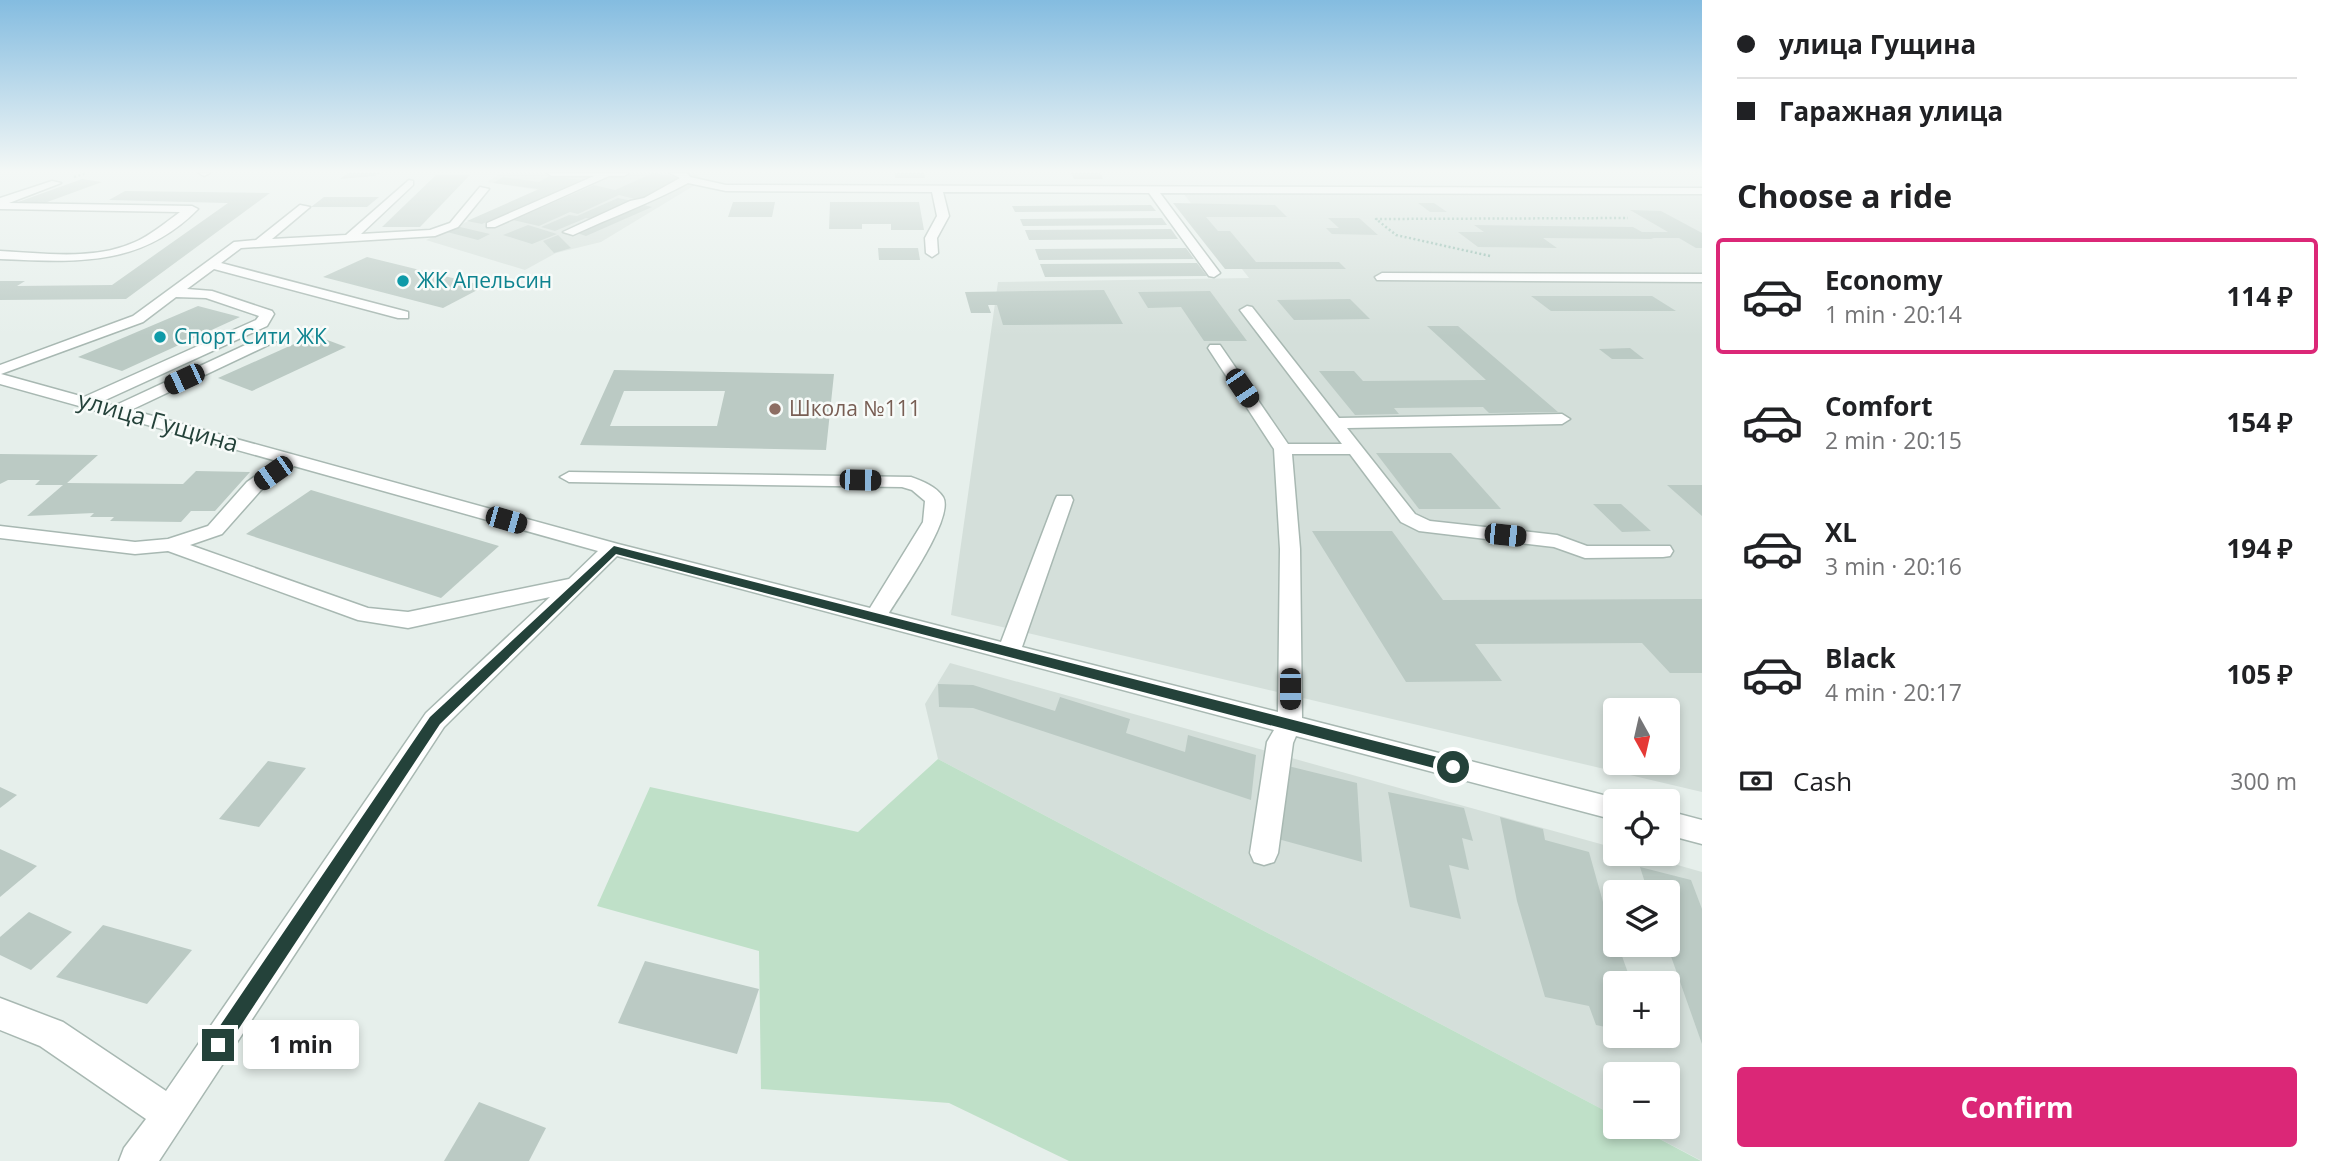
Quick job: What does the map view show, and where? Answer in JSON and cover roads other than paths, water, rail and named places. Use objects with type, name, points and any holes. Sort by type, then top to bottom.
[{"type":"street","points":[[0,255],[105,255],[138,245],[165,227]]},
{"type":"street","points":[[259,244],[279,227]]},
{"type":"street","points":[[349,238],[361,227]]},
{"type":"street","points":[[0,370],[138,319],[238,246],[431,233],[448,227]]},
{"type":"street","points":[[569,232],[580,227]]},
{"type":"street","points":[[932,253],[931,239],[937,227]]},
{"type":"street","points":[[1180,227],[1214,273]]},
{"type":"street","points":[[213,265],[403,315]]},
{"type":"street","points":[[1382,277],[1702,278]]},
{"type":"street","points":[[87,402],[262,323],[267,314],[207,294],[174,293]]},
{"type":"street","points":[[1247,310],[1408,518],[1426,527],[1557,541],[1586,552],[1663,551]]},
{"type":"street","points":[[116,411],[276,336]]},
{"type":"street","points":[[1215,348],[1283,449],[1290,550],[1290,725],[1280,742],[1264,853]]},
{"type":"street","name":"улица Гущина","points":[[0,379],[614,550],[1603,806]]},
{"type":"street","points":[[1336,423],[1562,419]]},
{"type":"street","points":[[1283,449],[1355,449]]},
{"type":"street","points":[[0,532],[135,548],[170,545],[215,530],[254,486],[291,460]]},
{"type":"street","points":[[569,477],[904,481],[919,486],[935,499],[933,522],[875,618]]},
{"type":"street","points":[[1009,652],[1064,500]]},
{"type":"street","points":[[170,545],[366,615],[408,620],[578,584]]},
{"type":"street","points":[[137,1161],[171,1115],[435,720],[614,550]]},
{"type":"street","points":[[1680,826],[1702,832]]},
{"type":"street","points":[[0,1014],[51,1034],[171,1115]]},
{"type":"place","name":"ЖК Апельсин","points":[[403,281]]},
{"type":"place","name":"Спорт Сити ЖК","points":[[160,337]]},
{"type":"place","name":"Школа №111","points":[[775,409]]}]
